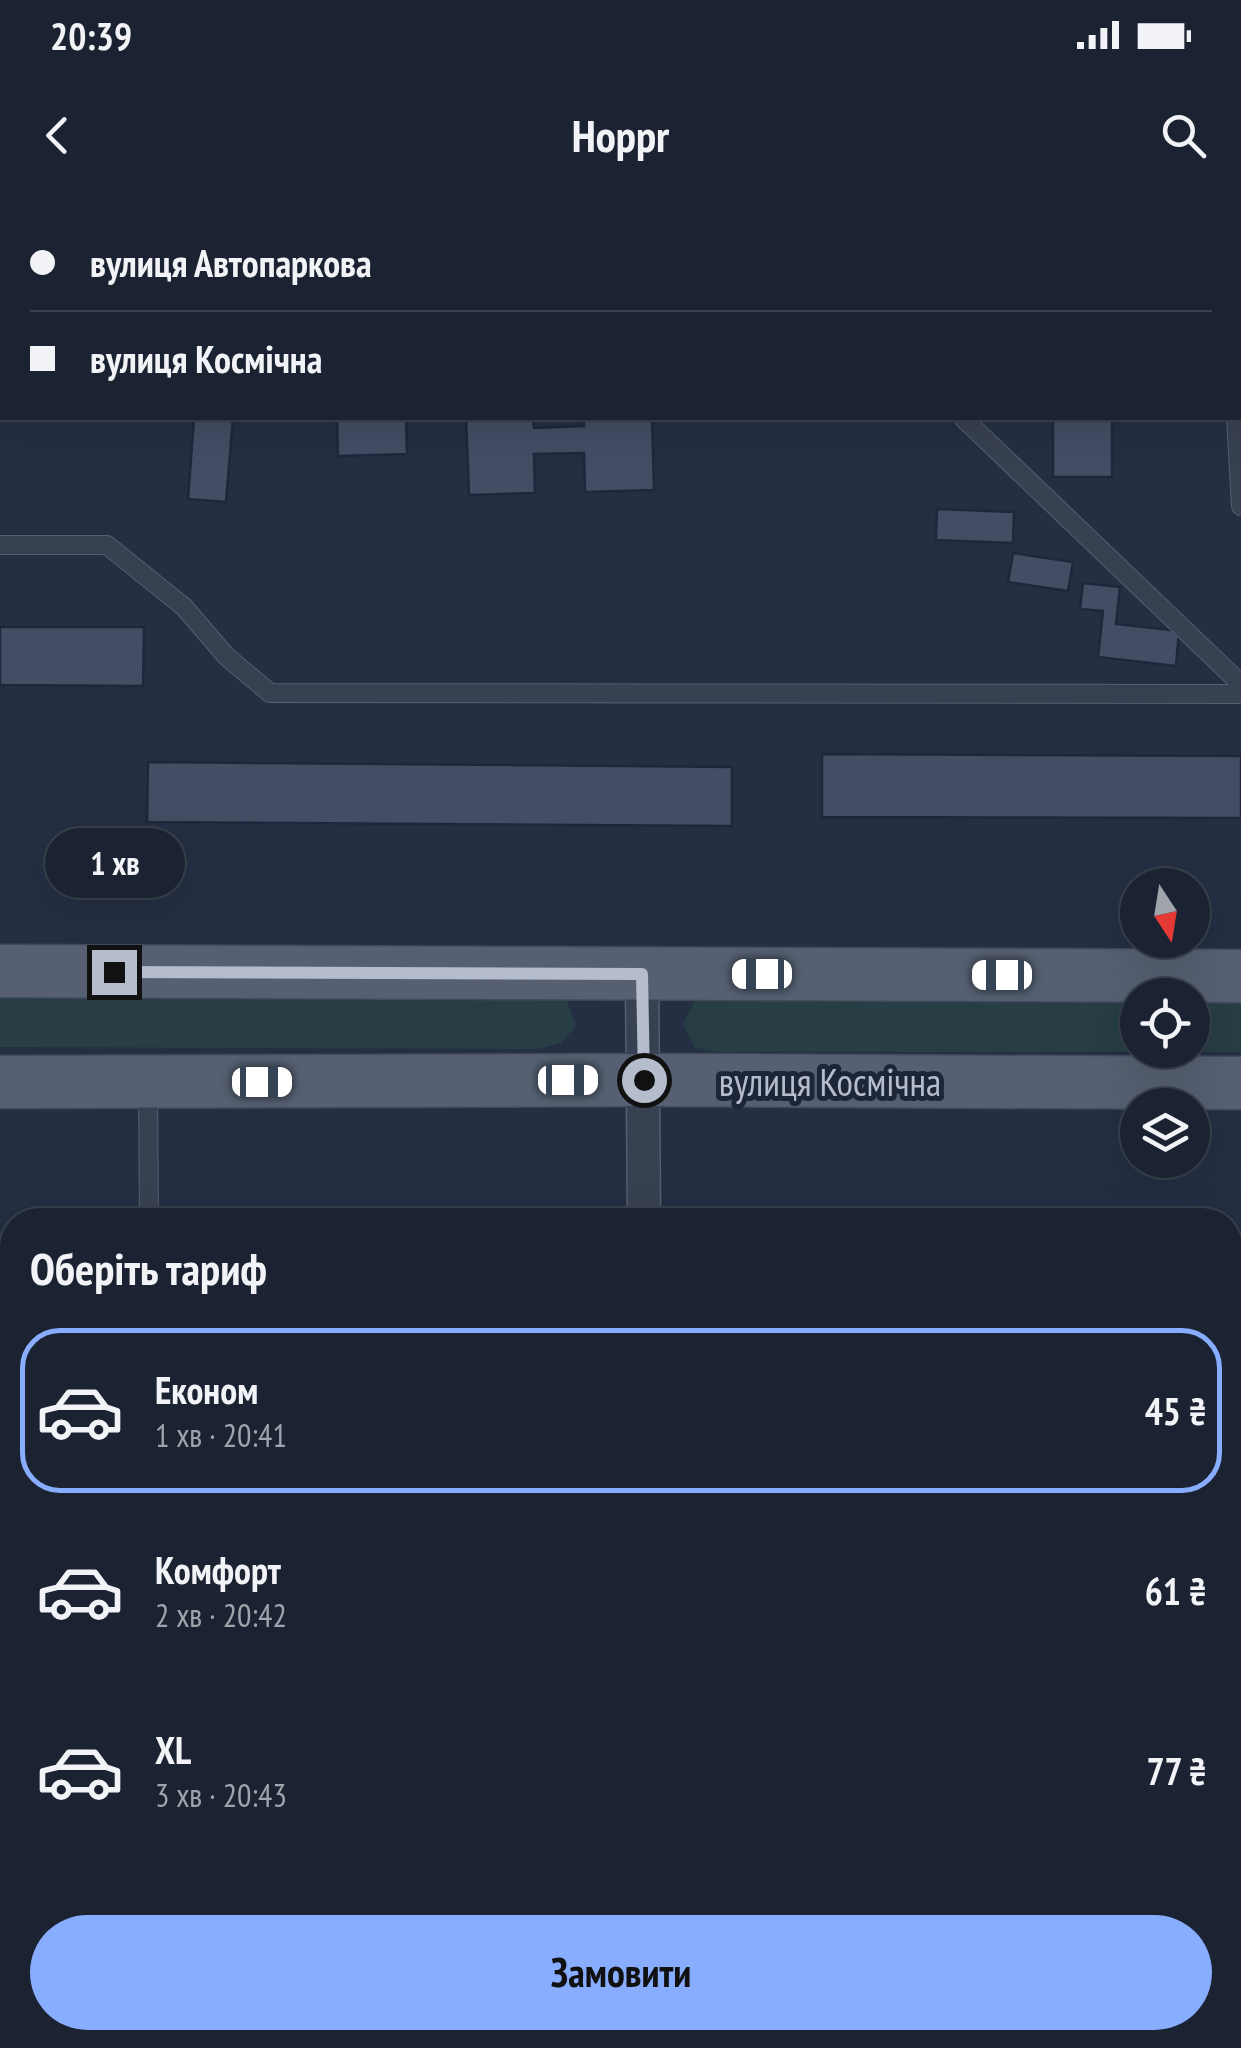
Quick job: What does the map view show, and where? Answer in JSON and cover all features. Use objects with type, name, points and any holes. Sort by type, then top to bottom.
[{"type":"main road","points":[[0,972],[1241,976]]},
{"type":"main road","name":"вулиця Космічна","points":[[0,1082],[644,1080],[1241,1084]]},
{"type":"street","points":[[642,974],[644,1208]]},
{"type":"lane","points":[[966,420],[1241,684]]},
{"type":"lane","points":[[1236,420],[1241,506]]},
{"type":"lane","points":[[0,545],[107,545],[184,607],[227,657],[270,692],[1241,694]]},
{"type":"lane","points":[[148,1082],[149,1208]]},
{"type":"green space","points":[[0,988],[547,991],[567,1001],[576,1026],[561,1043],[539,1049],[0,1047]]},
{"type":"green space","points":[[719,993],[1120,995],[1120,1052],[718,1052],[695,1048],[683,1024],[695,1000]]},
{"type":"green space","points":[[1210,995],[1241,995],[1241,1052],[1210,1052]]},
{"type":"building","points":[[194,420],[233,420],[226,502],[188,499]]},
{"type":"building","points":[[337,420],[406,420],[407,454],[338,456]]},
{"type":"building","points":[[466,420],[533,420],[534,428],[584,426],[583,420],[652,420],[654,490],[585,492],[584,453],[534,454],[535,493],[469,495]]},
{"type":"building","points":[[1053,420],[1112,420],[1112,477],[1053,477]]},
{"type":"building","points":[[937,509],[1014,512],[1013,543],[936,540]]},
{"type":"building","points":[[1013,553],[1073,562],[1068,591],[1008,582]]},
{"type":"building","points":[[1083,583],[1120,587],[1116,624],[1179,631],[1176,666],[1098,657],[1103,611],[1080,609]]},
{"type":"building","points":[[0,627],[144,627],[143,686],[0,685]]},
{"type":"building","points":[[822,754],[1241,756],[1241,818],[822,817]]},
{"type":"building","points":[[148,762],[732,767],[732,826],[147,822]]},
{"type":"route","points":[[114,972],[642,974],[644,1080]]}]
